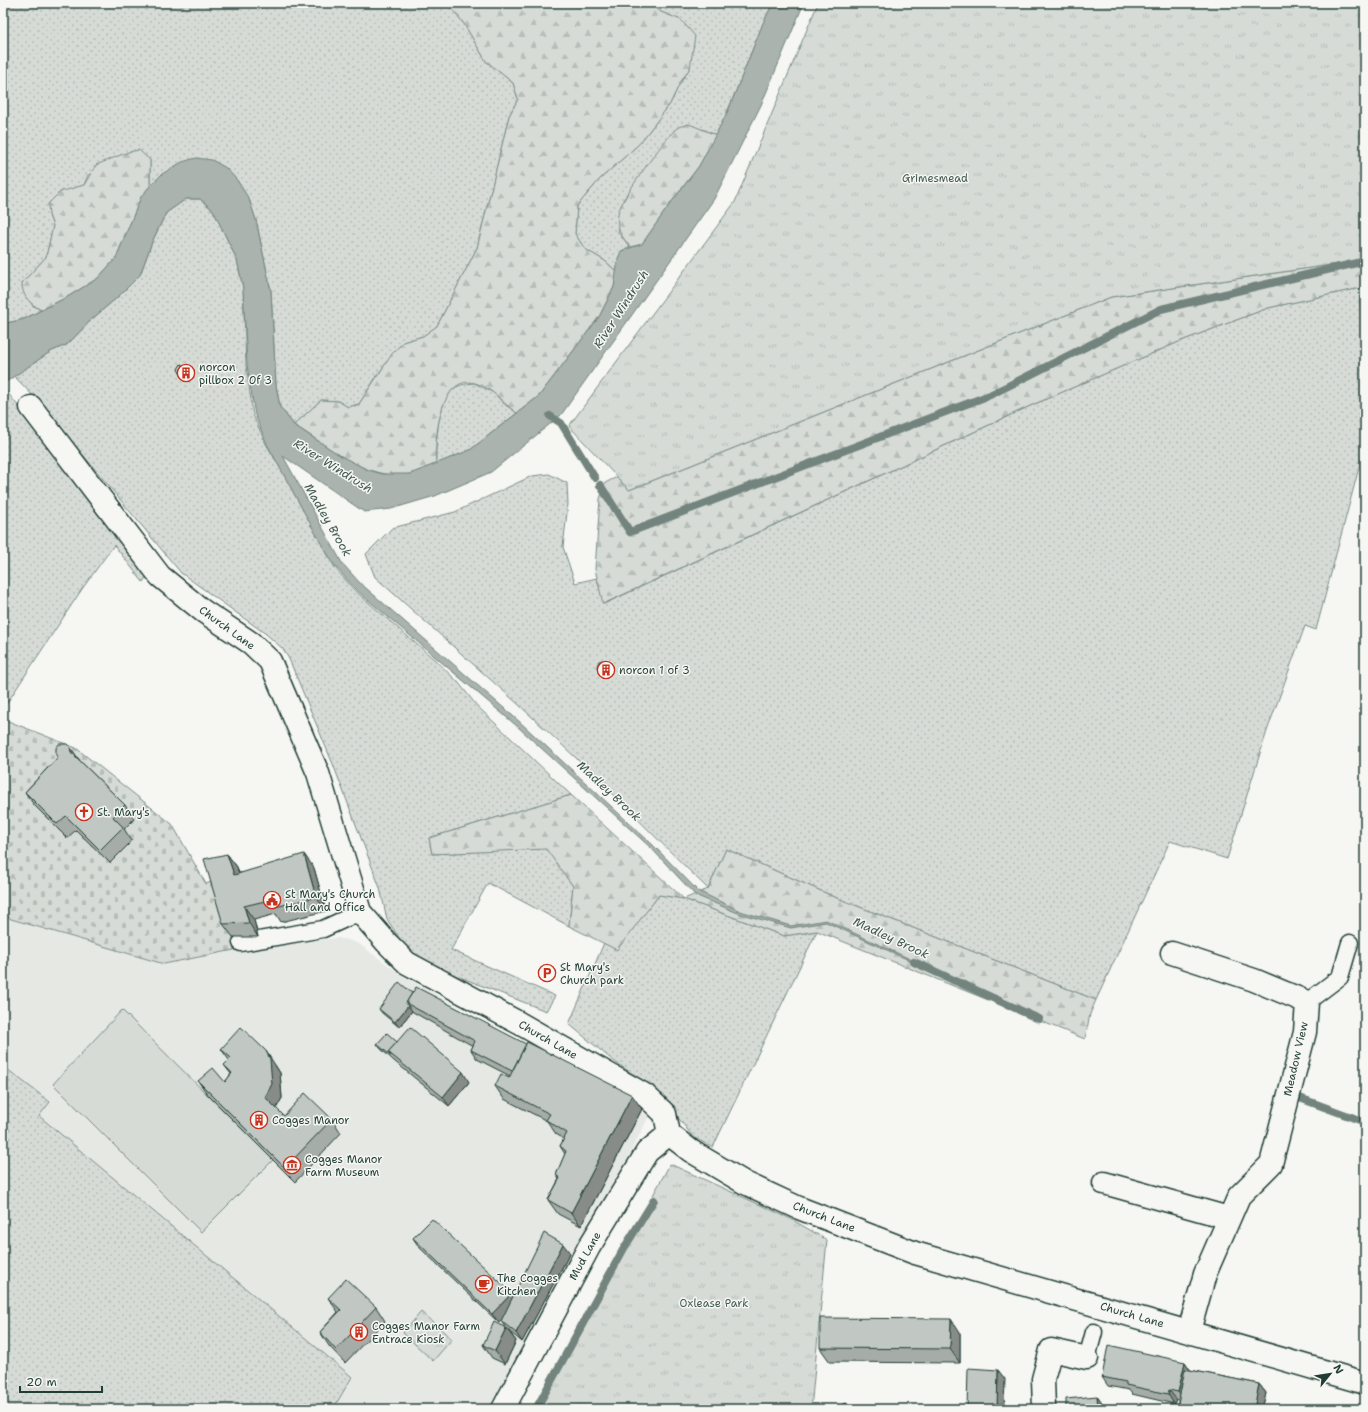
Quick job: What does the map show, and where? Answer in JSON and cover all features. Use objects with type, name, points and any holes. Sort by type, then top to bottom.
[{"type":"street","name":"Church Lane","points":[[31,407],[160,576],[203,611],[251,643],[270,661],[318,773],[360,912],[407,963],[519,1023],[645,1095],[665,1114],[669,1134],[691,1151],[745,1183],[799,1208],[915,1253],[1365,1383]]},
{"type":"street","points":[[1172,953],[1254,980],[1307,1002]]},
{"type":"street","name":"Meadow View","points":[[1189,1331],[1205,1274],[1239,1196],[1271,1164],[1305,1032],[1307,1002]]},
{"type":"street","name":"Mud Lane","points":[[503,1409],[593,1241],[647,1152],[669,1134]]},
{"type":"street","points":[[1104,1182],[1229,1218]]},
{"type":"street","points":[[1044,1409],[1043,1379],[1051,1350],[1087,1358]]},
{"type":"lane","points":[[241,943],[323,929],[360,912]]},
{"type":"lane","points":[[1307,1002],[1340,977],[1350,943]]},
{"type":"lane","points":[[1087,1358],[1094,1332]]},
{"type":"shaded area","points":[[3,914],[11,919],[164,964],[234,950],[337,938],[348,940],[359,944],[403,976],[649,1116],[589,1235],[497,1409],[333,1409],[352,1377],[39,1116],[50,1102],[3,1066]]},
{"type":"green space","points":[[3,3],[448,3],[464,24],[486,61],[513,83],[518,99],[509,116],[477,248],[437,326],[423,336],[403,342],[378,374],[359,404],[348,407],[338,401],[321,400],[294,425],[280,407],[276,385],[271,291],[256,220],[249,199],[162,174],[150,186],[150,160],[88,175],[84,185],[73,189],[49,215],[53,226],[46,257],[22,283],[32,305],[41,310],[24,319],[3,324]]},
{"type":"green space","points":[[448,3],[650,3],[661,12],[681,20],[695,36],[690,68],[680,83],[670,104],[639,144],[600,179],[577,206],[575,234],[585,249],[605,261],[617,272],[614,287],[599,317],[539,396],[517,413],[487,388],[475,383],[463,383],[453,389],[446,399],[441,412],[436,441],[436,464],[410,474],[394,475],[378,473],[363,468],[334,452],[294,425],[321,400],[338,401],[348,407],[359,404],[392,354],[403,342],[423,336],[437,326],[477,248],[509,116],[518,99],[513,83],[486,61],[464,24]]},
{"type":"green space","points":[[650,3],[773,3],[716,135],[702,129],[649,163],[623,200],[618,232],[630,247],[620,254],[617,272],[605,261],[585,249],[575,234],[577,206],[600,179],[639,144],[670,104],[680,83],[690,68],[681,20],[661,12]]},
{"type":"green space","name":"Grimesmead","points":[[818,3],[1365,3],[1365,260],[1111,297],[629,490],[569,426],[735,202]]},
{"type":"green space","points":[[689,124],[716,135],[699,166],[642,244],[630,247],[622,236],[618,224],[620,207],[634,183],[663,143],[677,128]]},
{"type":"green space","points":[[139,150],[150,160],[150,186],[141,197],[116,258],[98,278],[69,296],[41,310],[33,305],[23,292],[22,283],[46,257],[53,226],[49,215],[48,204],[60,192],[84,185],[96,165],[128,152]]},
{"type":"green space","points":[[186,199],[200,199],[213,210],[237,260],[243,288],[246,365],[253,415],[266,444],[335,568],[354,590],[435,660],[458,682],[477,706],[571,795],[429,838],[432,854],[546,848],[573,886],[569,926],[488,883],[451,950],[555,996],[546,1011],[447,972],[427,962],[408,949],[401,941],[387,919],[380,888],[333,764],[289,659],[283,649],[266,634],[181,573],[40,403],[14,376],[50,352],[68,344],[92,319],[119,296],[140,275],[152,242],[166,213]]},
{"type":"green space","points":[[1365,260],[1365,287],[1268,308],[1181,341],[1030,406],[603,604],[595,569],[600,499],[605,483],[617,477],[629,490],[1111,297]]},
{"type":"green space","points":[[1359,288],[1365,369],[1365,445],[1316,630],[1305,626],[1267,731],[1227,859],[1170,841],[1096,1000],[837,898],[726,849],[708,889],[575,757],[518,704],[375,577],[366,554],[392,528],[455,512],[532,476],[549,474],[567,483],[568,504],[563,547],[575,583],[597,578],[604,604],[1030,406],[1181,341],[1268,308]]},
{"type":"green space","points":[[474,383],[494,393],[504,404],[517,413],[470,450],[436,464],[438,426],[443,405],[451,391],[456,387]]},
{"type":"green space","points":[[3,387],[150,571],[143,582],[114,545],[82,589],[3,709]]},
{"type":"green space","points":[[3,719],[76,748],[172,824],[206,884],[216,880],[233,937],[234,950],[164,964],[11,919],[3,914]]},
{"type":"green space","points":[[571,795],[684,899],[659,895],[617,950],[569,926],[573,886],[546,849],[432,854],[429,838]]},
{"type":"green space","points":[[726,849],[837,898],[1096,1000],[1090,1014],[1085,1039],[817,931],[784,936],[684,899],[708,889]]},
{"type":"green space","points":[[659,895],[684,899],[784,936],[817,931],[713,1147],[694,1138],[657,1091],[611,1059],[569,1024],[604,943],[617,949]]},
{"type":"green space","points":[[122,1010],[273,1160],[201,1232],[53,1084]]},
{"type":"green space","points":[[3,1066],[50,1102],[39,1116],[352,1377],[333,1409],[3,1409]]},
{"type":"green space","name":"Oxlease Park","points":[[670,1164],[791,1219],[827,1240],[811,1409],[536,1409]]},
{"type":"green space","points":[[421,1312],[452,1339],[433,1361],[403,1333]]},
{"type":"water","name":"River Windrush","points":[[773,3],[804,3],[761,105],[714,199],[561,415],[491,472],[435,496],[391,509],[364,512],[283,456],[342,563],[359,582],[521,723],[653,845],[698,891],[740,911],[791,926],[826,920],[925,966],[924,967],[826,922],[791,928],[738,913],[695,895],[651,848],[518,727],[355,589],[336,567],[323,547],[267,444],[255,415],[247,365],[243,288],[237,260],[213,210],[200,199],[186,199],[166,213],[152,242],[140,275],[119,296],[92,319],[68,344],[50,352],[3,384],[3,324],[24,319],[69,296],[98,278],[116,258],[141,197],[150,186],[162,174],[182,162],[196,158],[212,160],[226,168],[237,180],[249,199],[256,220],[271,291],[276,385],[280,407],[294,425],[341,456],[368,470],[383,474],[410,474],[470,450],[539,396],[599,317],[614,287],[618,259],[621,251],[642,244],[699,166],[728,111],[763,23]]},
{"type":"building","points":[[181,364],[187,368],[187,371],[184,374],[180,373],[178,369]]},
{"type":"building","points":[[603,660],[608,663],[606,670],[598,670],[597,666],[599,661]]},
{"type":"building","name":"St. Mary's","points":[[59,744],[67,744],[70,747],[71,752],[125,805],[113,817],[123,827],[100,850],[66,816],[57,824],[25,792],[58,757],[56,748]]},
{"type":"building","name":"St Mary's Church Hall and Office","points":[[227,854],[234,875],[304,854],[316,897],[271,908],[269,900],[244,906],[249,923],[223,924],[204,859]]},
{"type":"building","points":[[399,982],[412,993],[406,1003],[408,1006],[395,1022],[379,1009]]},
{"type":"building","points":[[416,987],[526,1044],[512,1071],[471,1050],[475,1041],[406,1003]]},
{"type":"building","name":"Cogges Manor","points":[[241,1027],[266,1051],[270,1059],[272,1084],[265,1097],[284,1116],[305,1093],[332,1119],[285,1168],[198,1081],[213,1068],[225,1082],[232,1073],[224,1065],[231,1058],[221,1049]]},
{"type":"building","points":[[410,1027],[463,1072],[443,1097],[388,1052]]},
{"type":"building","points":[[387,1033],[397,1042],[388,1052],[391,1056],[377,1044]]},
{"type":"building","points":[[527,1042],[632,1095],[571,1213],[548,1200],[560,1178],[556,1175],[566,1151],[560,1146],[567,1133],[546,1120],[550,1114],[495,1086],[501,1074],[509,1078]]},
{"type":"building","points":[[432,1219],[512,1293],[492,1314],[413,1238]]},
{"type":"building","points":[[544,1233],[563,1244],[516,1333],[501,1321]]},
{"type":"building","points":[[346,1279],[376,1307],[336,1350],[320,1332],[341,1310],[328,1298]]},
{"type":"building","points":[[820,1318],[951,1319],[950,1349],[820,1348]]},
{"type":"building","points":[[494,1322],[506,1328],[495,1351],[483,1345]]},
{"type":"building","points":[[1108,1345],[1185,1362],[1178,1392],[1169,1390],[1168,1394],[1126,1385],[1126,1382],[1102,1377]]},
{"type":"building","points":[[968,1368],[998,1370],[997,1409],[967,1409]]},
{"type":"building","points":[[1185,1369],[1259,1384],[1254,1409],[1203,1409],[1178,1404]]},
{"type":"building","points":[[1097,1396],[1098,1409],[1066,1409],[1066,1399]]},
{"type":"building","points":[[846,1403],[849,1409],[835,1409]]},
{"type":"waterway","points":[[600,485],[630,532],[990,395],[1161,309],[1365,261]]},
{"type":"waterway","points":[[550,416],[561,423],[595,478]]},
{"type":"waterway","name":"Madley Brook","points":[[914,962],[1039,1019]]},
{"type":"waterway","name":"Madley Brook","points":[[1297,1097],[1365,1122]]},
{"type":"waterway","points":[[536,1409],[623,1250],[654,1200]]},
{"type":"place","name":"norcon pillbox 2 0f 3","points":[[186,373]]},
{"type":"place","name":"norcon 1 of 3","points":[[606,670]]},
{"type":"place","name":"St. Mary's","points":[[84,812]]},
{"type":"place","name":"St Mary's Church Hall and Office","points":[[272,900]]},
{"type":"place","name":"St Mary's Church park","points":[[547,973]]},
{"type":"place","name":"Cogges Manor","points":[[259,1120]]},
{"type":"place","name":"Cogges Manor Farm Museum","points":[[292,1165]]},
{"type":"place","name":"The Cogges Kitchen","points":[[484,1284]]},
{"type":"place","name":"Cogges Manor Farm Entrace Kiosk","points":[[359,1332]]}]
